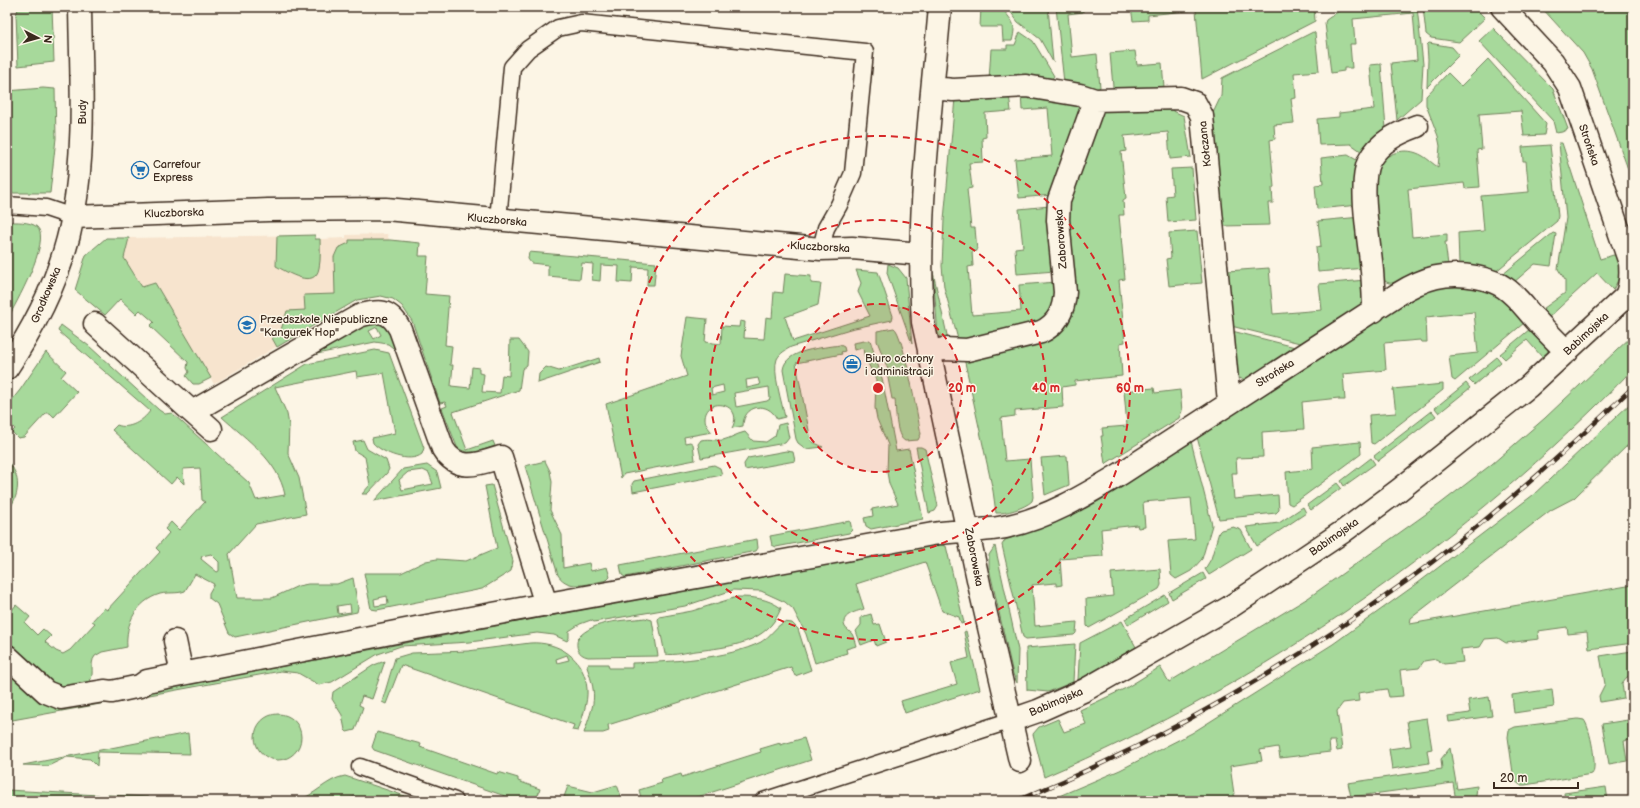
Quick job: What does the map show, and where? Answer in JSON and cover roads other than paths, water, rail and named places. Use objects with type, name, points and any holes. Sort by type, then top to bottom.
[{"type":"street","name":"Budy","points":[[73,217],[78,175],[82,111],[80,7]]},
{"type":"street","name":"Zaborowska","points":[[940,7],[921,254],[923,322],[969,530],[981,593],[1012,720],[1020,761]]},
{"type":"street","name":"Strońska","points":[[1502,7],[1553,62],[1570,88],[1630,263],[1630,287],[1621,301]]},
{"type":"street","name":"Kołczana","points":[[933,88],[953,90],[1036,86],[1080,95],[1095,100],[1181,98],[1195,103],[1202,116],[1229,402]]},
{"type":"street","name":"Zaborowska","points":[[929,352],[944,349],[967,350],[1041,332],[1050,328],[1056,322],[1064,303],[1065,292],[1058,220],[1059,200],[1095,100]]},
{"type":"street","points":[[1374,311],[1366,211],[1366,170],[1375,152],[1382,144],[1399,133],[1417,126]]},
{"type":"street","name":"Kluczborska","points":[[73,217],[268,210],[386,209],[821,249],[852,248],[921,254]]},
{"type":"street","name":"Grodkowska","points":[[7,368],[31,330],[42,308],[56,272],[73,217]]},
{"type":"street","name":"Strońska","points":[[7,656],[46,692],[61,698],[126,689],[140,686],[147,681],[182,674],[933,534],[996,529],[1029,521],[1083,496],[1122,473],[1229,402],[1415,284],[1432,277],[1455,274],[1490,280],[1504,287],[1516,297],[1567,352]]},
{"type":"street","name":"Babimojska","points":[[1012,720],[1038,711],[1085,690],[1236,603],[1344,531],[1399,490],[1528,387],[1621,301]]},
{"type":"street","points":[[192,412],[358,316],[376,312],[387,313],[395,319],[400,329],[443,449],[448,457],[456,462],[473,465],[508,455],[546,605]]},
{"type":"street","points":[[95,324],[211,429]]},
{"type":"street","points":[[175,641],[182,674]]},
{"type":"lane","points":[[498,220],[512,67],[528,49],[558,28],[581,22],[865,52],[853,173],[839,205],[826,228],[821,249]]},
{"type":"lane","points":[[7,205],[40,207],[73,217]]},
{"type":"lane","points":[[763,801],[1012,720]]},
{"type":"lane","points":[[360,767],[455,801]]},
{"type":"railway","points":[[1016,801],[1068,779],[1169,730],[1267,674],[1315,644],[1408,580],[1467,535],[1552,463],[1633,387]]},
{"type":"place","name":"Carrefour Express","points":[[140,170]]},
{"type":"place","name":"Przedszkole Niepubliczne \"Kangurek Hop\"","points":[[247,325]]},
{"type":"place","name":"Biuro ochrony i administracji","points":[[852,364]]}]
